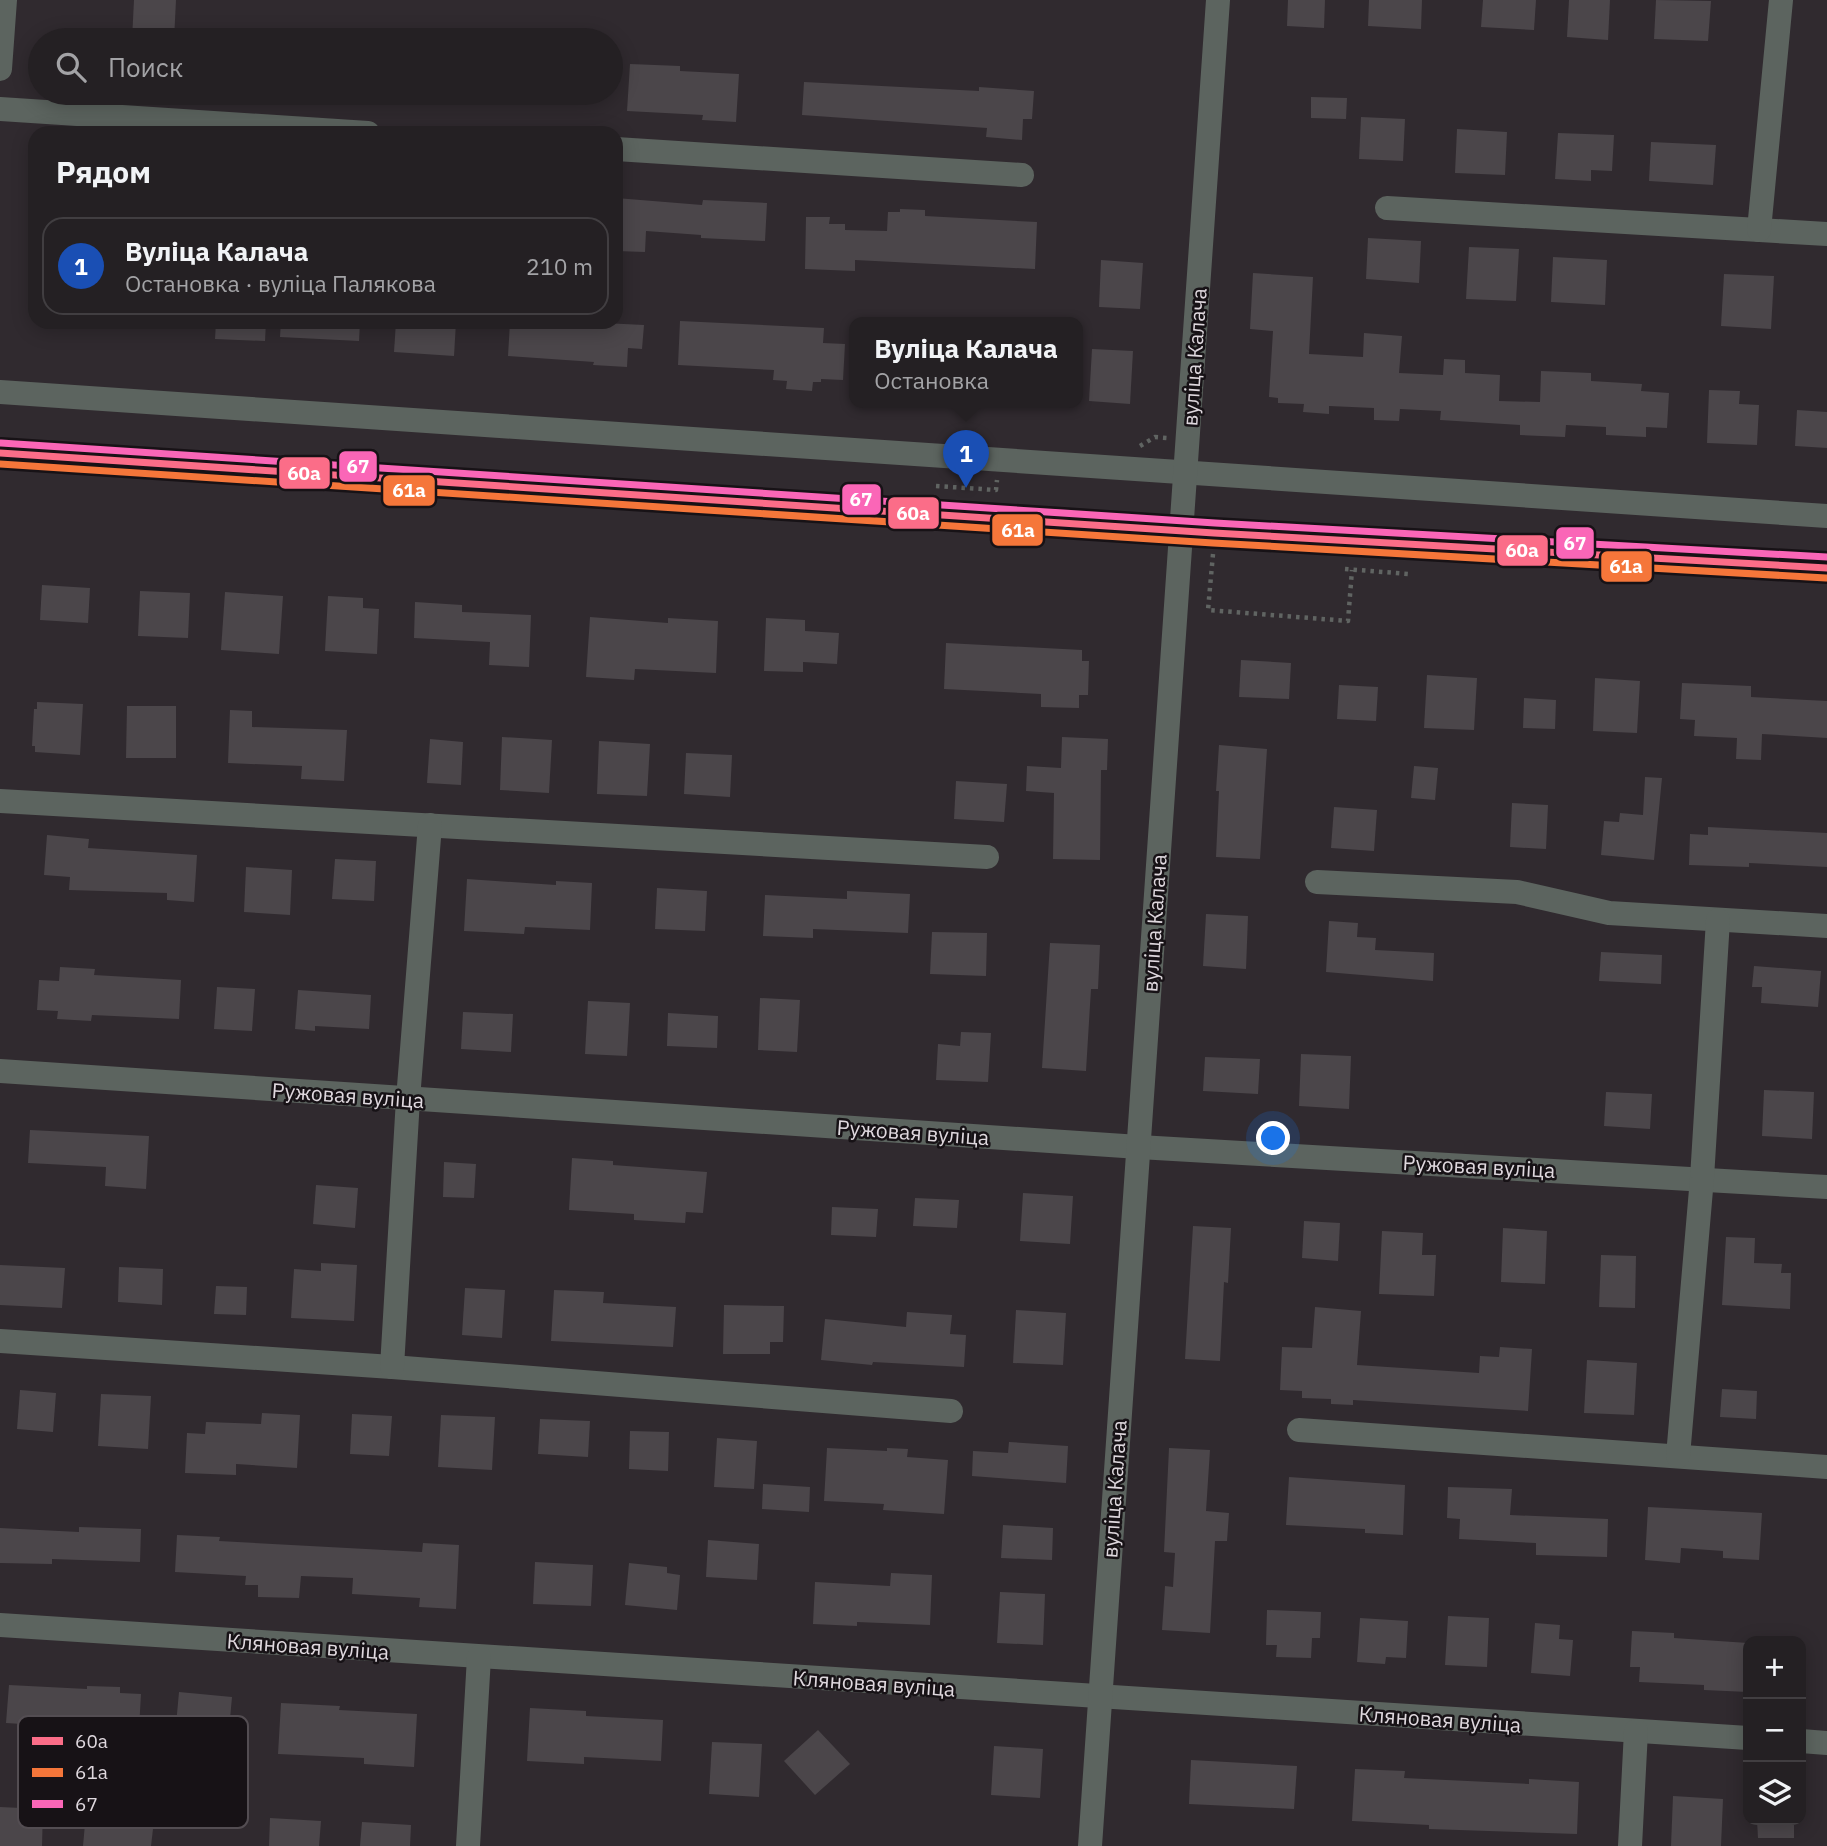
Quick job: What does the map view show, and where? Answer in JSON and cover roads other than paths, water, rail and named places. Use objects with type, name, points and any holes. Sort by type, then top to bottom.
[{"type":"street","points":[[0,69],[5,0]]},
{"type":"street","name":"вуліца Калача","points":[[1090,1846],[1219,0]]},
{"type":"street","points":[[1759,230],[1781,0]]},
{"type":"street","points":[[0,109],[261,126]]},
{"type":"street","points":[[623,149],[1022,175]]},
{"type":"street","points":[[1387,208],[1827,234]]},
{"type":"street","points":[[0,392],[1827,516]]},
{"type":"street","points":[[0,453],[1181,531],[1827,568]]},
{"type":"street","points":[[0,801],[987,857]]},
{"type":"street","points":[[392,1367],[408,1099],[430,825]]},
{"type":"street","points":[[1317,882],[1517,892],[1609,913],[1827,926]]},
{"type":"street","points":[[1678,1456],[1702,1178],[1718,920]]},
{"type":"street","name":"Ружовая вуліца","points":[[0,1071],[1139,1147],[1827,1187]]},
{"type":"street","points":[[0,1340],[392,1367],[951,1411]]},
{"type":"street","points":[[1299,1430],[1827,1467]]},
{"type":"street","name":"Кляновая вуліца","points":[[0,1625],[1743,1738]]},
{"type":"street","points":[[468,1846],[480,1657]]},
{"type":"street","points":[[1630,1846],[1636,1731]]},
{"type":"street","points":[[1806,1741],[1827,1743]]},
{"type":"place","name":"Вуліца Калача","points":[[966,488]]}]
